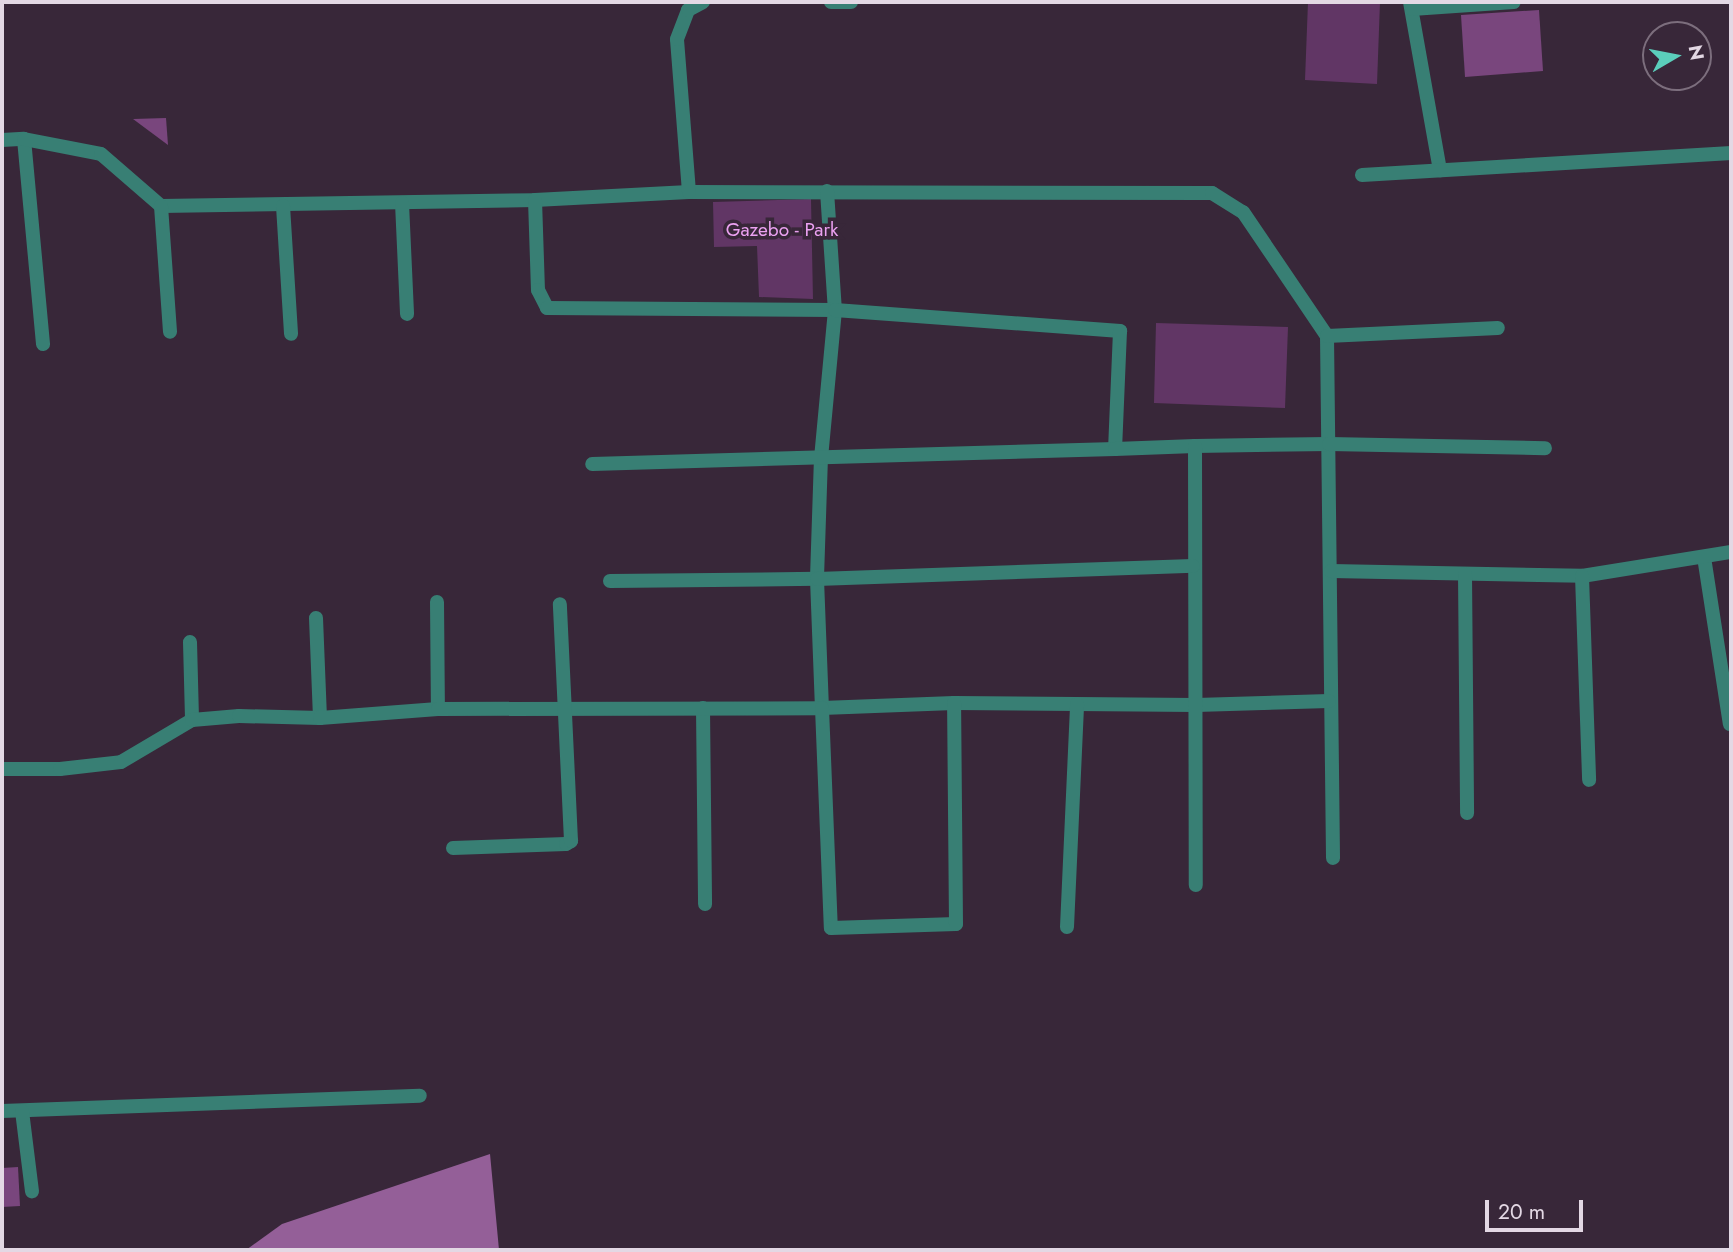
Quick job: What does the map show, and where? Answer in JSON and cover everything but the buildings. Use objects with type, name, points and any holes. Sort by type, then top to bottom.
[{"type":"street","points":[[689,192],[677,38],[688,10],[703,2]]},
{"type":"street","points":[[831,2],[850,2]]},
{"type":"street","points":[[1440,170],[1411,5],[1514,2]]},
{"type":"street","points":[[2,140],[24,139],[101,154],[161,206],[535,200],[689,192],[1212,193],[1243,212],[1327,336],[1331,571],[1329,701],[1333,858]]},
{"type":"street","points":[[24,139],[43,344]]},
{"type":"street","points":[[1362,174],[1731,153]]},
{"type":"street","points":[[827,191],[835,310],[821,457],[817,579],[831,928],[956,924],[954,704]]},
{"type":"street","points":[[535,200],[538,290],[547,308],[835,310],[1120,331],[1115,449]]},
{"type":"street","points":[[402,203],[407,314]]},
{"type":"street","points":[[161,206],[170,332]]},
{"type":"street","points":[[283,206],[291,334]]},
{"type":"street","points":[[1327,336],[1498,328]]},
{"type":"street","points":[[592,464],[1195,446],[1329,444],[1545,448]]},
{"type":"street","points":[[1195,446],[1193,566],[1196,885]]},
{"type":"street","points":[[1331,571],[1582,576],[1731,552]]},
{"type":"street","points":[[1704,557],[1730,724]]},
{"type":"street","points":[[610,581],[817,579],[1193,566]]},
{"type":"street","points":[[1465,574],[1467,813]]},
{"type":"street","points":[[1582,576],[1589,780]]},
{"type":"street","points":[[437,602],[438,709]]},
{"type":"street","points":[[453,848],[566,844],[571,841],[560,604]]},
{"type":"street","points":[[316,618],[320,718]]},
{"type":"street","points":[[190,642],[192,720]]},
{"type":"street","points":[[2,769],[60,769],[121,762],[192,720],[239,716],[320,718],[438,709],[566,711],[954,704],[1196,705],[1329,701]]},
{"type":"street","points":[[1067,927],[1077,704]]},
{"type":"street","points":[[703,708],[705,904]]},
{"type":"street","points":[[2,1111],[420,1096]]},
{"type":"street","points":[[22,1111],[32,1191]]},
{"type":"green space","points":[[1308,2],[1380,2],[1377,84],[1305,80]]},
{"type":"green space","name":"Gazebo - Park","points":[[811,199],[813,299],[759,297],[757,246],[714,247],[713,202]]},
{"type":"green space","points":[[1156,323],[1288,327],[1285,408],[1154,403]]},
{"type":"shaded area","points":[[490,1154],[499,1250],[246,1250],[282,1224]]}]
